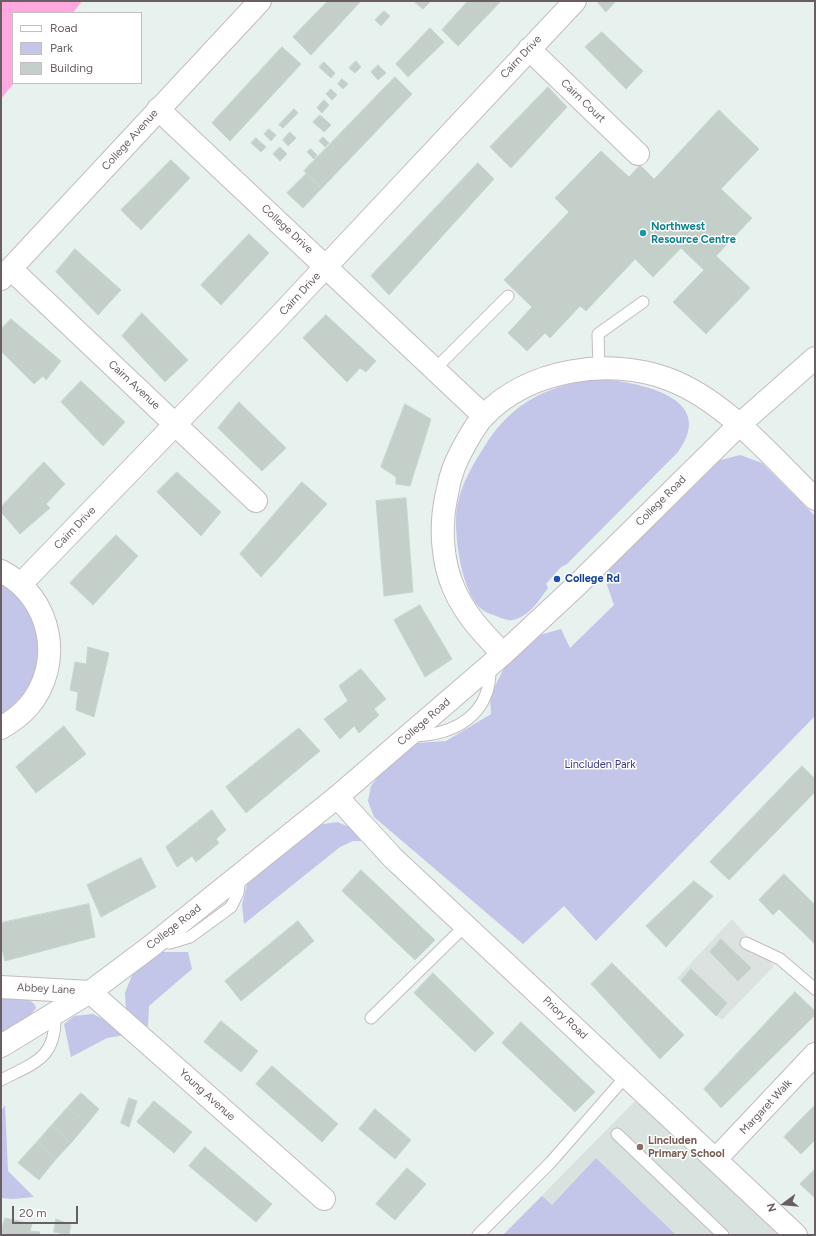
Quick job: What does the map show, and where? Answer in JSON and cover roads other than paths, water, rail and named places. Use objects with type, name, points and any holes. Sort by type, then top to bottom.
[{"type":"street","name":"College Avenue","points":[[6,274],[260,1]]},
{"type":"street","name":"Cairn Drive","points":[[21,584],[326,266],[529,48],[575,1]]},
{"type":"street","name":"Cairn Court","points":[[529,48],[638,154]]},
{"type":"street","name":"College Drive","points":[[158,109],[484,416]]},
{"type":"street","name":"Cairn Avenue","points":[[6,274],[175,424],[256,501]]},
{"type":"street","name":"College Road","points":[[1,1046],[90,992],[158,941],[338,797],[497,659],[578,585],[739,425],[815,358]]},
{"type":"street","points":[[497,659],[474,624],[454,588],[444,550],[443,514],[452,472],[473,431],[484,416],[506,398],[537,382],[578,370],[599,368],[638,371],[668,379],[690,389],[710,401],[739,425],[815,499]]},
{"type":"street","points":[[1,571],[21,584],[33,597],[45,622],[50,645],[49,662],[45,679],[31,704],[15,720],[1,728]]},
{"type":"street","name":"Priory Road","points":[[338,797],[393,858],[627,1075],[792,1233]]},
{"type":"street","name":"Abbey Lane","points":[[1,987],[90,992]]},
{"type":"street","name":"Young Avenue","points":[[90,992],[324,1199]]},
{"type":"street","name":"Margaret Walk","points":[[716,1159],[815,1054]]},
{"type":"lane","points":[[435,369],[508,296]]},
{"type":"lane","points":[[599,368],[598,334],[643,302]]},
{"type":"lane","points":[[371,1018],[465,926]]},
{"type":"lane","points":[[746,943],[780,959],[815,989]]},
{"type":"lane","points":[[1,1080],[32,1064],[47,1053],[54,1038],[55,1013]]},
{"type":"lane","points":[[478,1235],[551,1162],[627,1075]]},
{"type":"lane","points":[[617,1134],[723,1235]]},
{"type":"place","name":"Northwest Resource Centre","points":[[643,233]]},
{"type":"place","name":"College Rd","points":[[557,579]]},
{"type":"place","name":"Lincluden Primary School","points":[[640,1147]]},
{"type":"park label","name":"Lincluden Park","points":[[600,765]]}]
